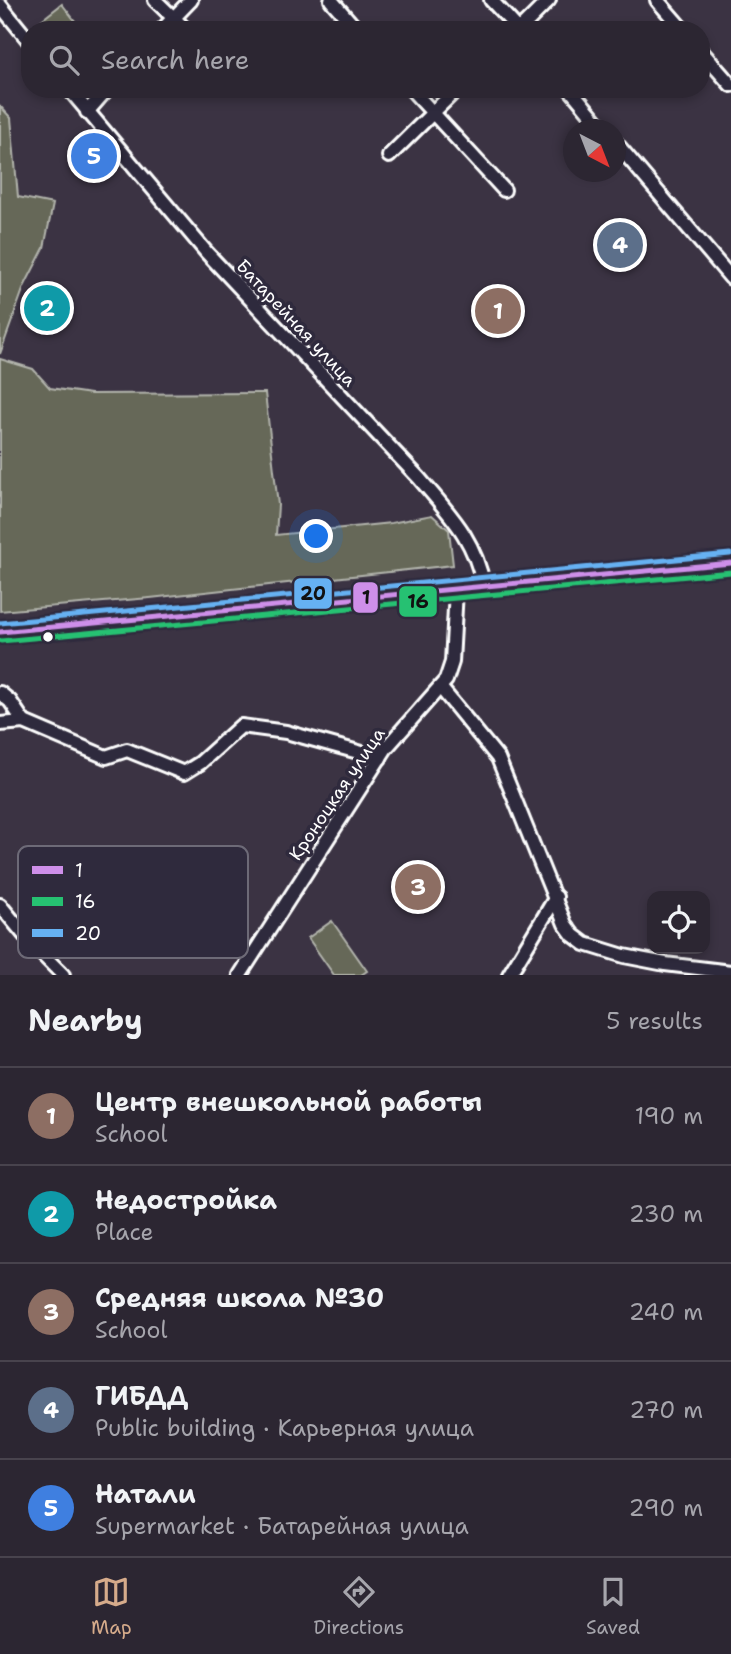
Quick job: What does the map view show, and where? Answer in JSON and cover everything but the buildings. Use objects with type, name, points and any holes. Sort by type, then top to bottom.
[{"type":"main road","points":[[0,632],[731,563]]},
{"type":"street","points":[[155,0],[176,21]]},
{"type":"street","points":[[170,21],[191,0]]},
{"type":"street","points":[[331,0],[349,21]]},
{"type":"street","points":[[491,0],[511,21]]},
{"type":"street","points":[[528,21],[549,0]]},
{"type":"street","points":[[657,0],[675,21]]},
{"type":"street","points":[[2,4],[21,30]]},
{"type":"street","points":[[710,61],[731,85]]},
{"type":"street","name":"Батарейная улица","points":[[76,98],[207,253],[300,355],[419,478],[463,530],[475,553],[484,587]]},
{"type":"street","points":[[87,112],[99,98]]},
{"type":"street","points":[[419,98],[504,190]]},
{"type":"street","points":[[389,156],[448,98]]},
{"type":"street","points":[[577,98],[595,119]]},
{"type":"street","points":[[626,156],[731,278]]},
{"type":"street","name":"Кроноцкая улица","points":[[240,975],[380,758],[446,680],[452,662],[456,590]]},
{"type":"street","points":[[440,687],[498,758],[565,924],[585,944],[645,960],[731,972]]},
{"type":"street","points":[[0,693],[24,722]]},
{"type":"street","points":[[0,724],[24,722],[106,757],[127,750],[184,773],[200,763],[241,726],[286,732],[380,758]]},
{"type":"street","points":[[509,975],[555,897]]},
{"type":"street","points":[[0,905],[18,927]]},
{"type":"street","points":[[46,958],[62,975]]},
{"type":"green space","points":[[62,4],[75,21],[40,21]]},
{"type":"green space","points":[[0,106],[11,118],[18,197],[53,204],[44,248],[24,287],[0,354]]},
{"type":"green space","points":[[0,359],[33,369],[50,388],[91,394],[265,393],[278,505],[276,535],[391,523],[432,515],[449,530],[453,565],[150,598],[0,611]]},
{"type":"green space","points":[[332,921],[367,971],[361,975],[334,975],[308,938]]},
{"type":"transit line","name":"20","points":[[0,623],[730,554]]},
{"type":"transit line","name":"1","points":[[0,632],[731,563]]},
{"type":"transit line","name":"16","points":[[1,641],[731,572]]},
{"type":"place","name":"Натали","points":[[94,156]]},
{"type":"place","name":"ГИБДД","points":[[620,245]]},
{"type":"place","name":"Недостройка","points":[[47,308]]},
{"type":"place","name":"Центр внешкольной работы","points":[[498,311]]},
{"type":"place","name":"Средняя школа №30","points":[[418,887]]}]
